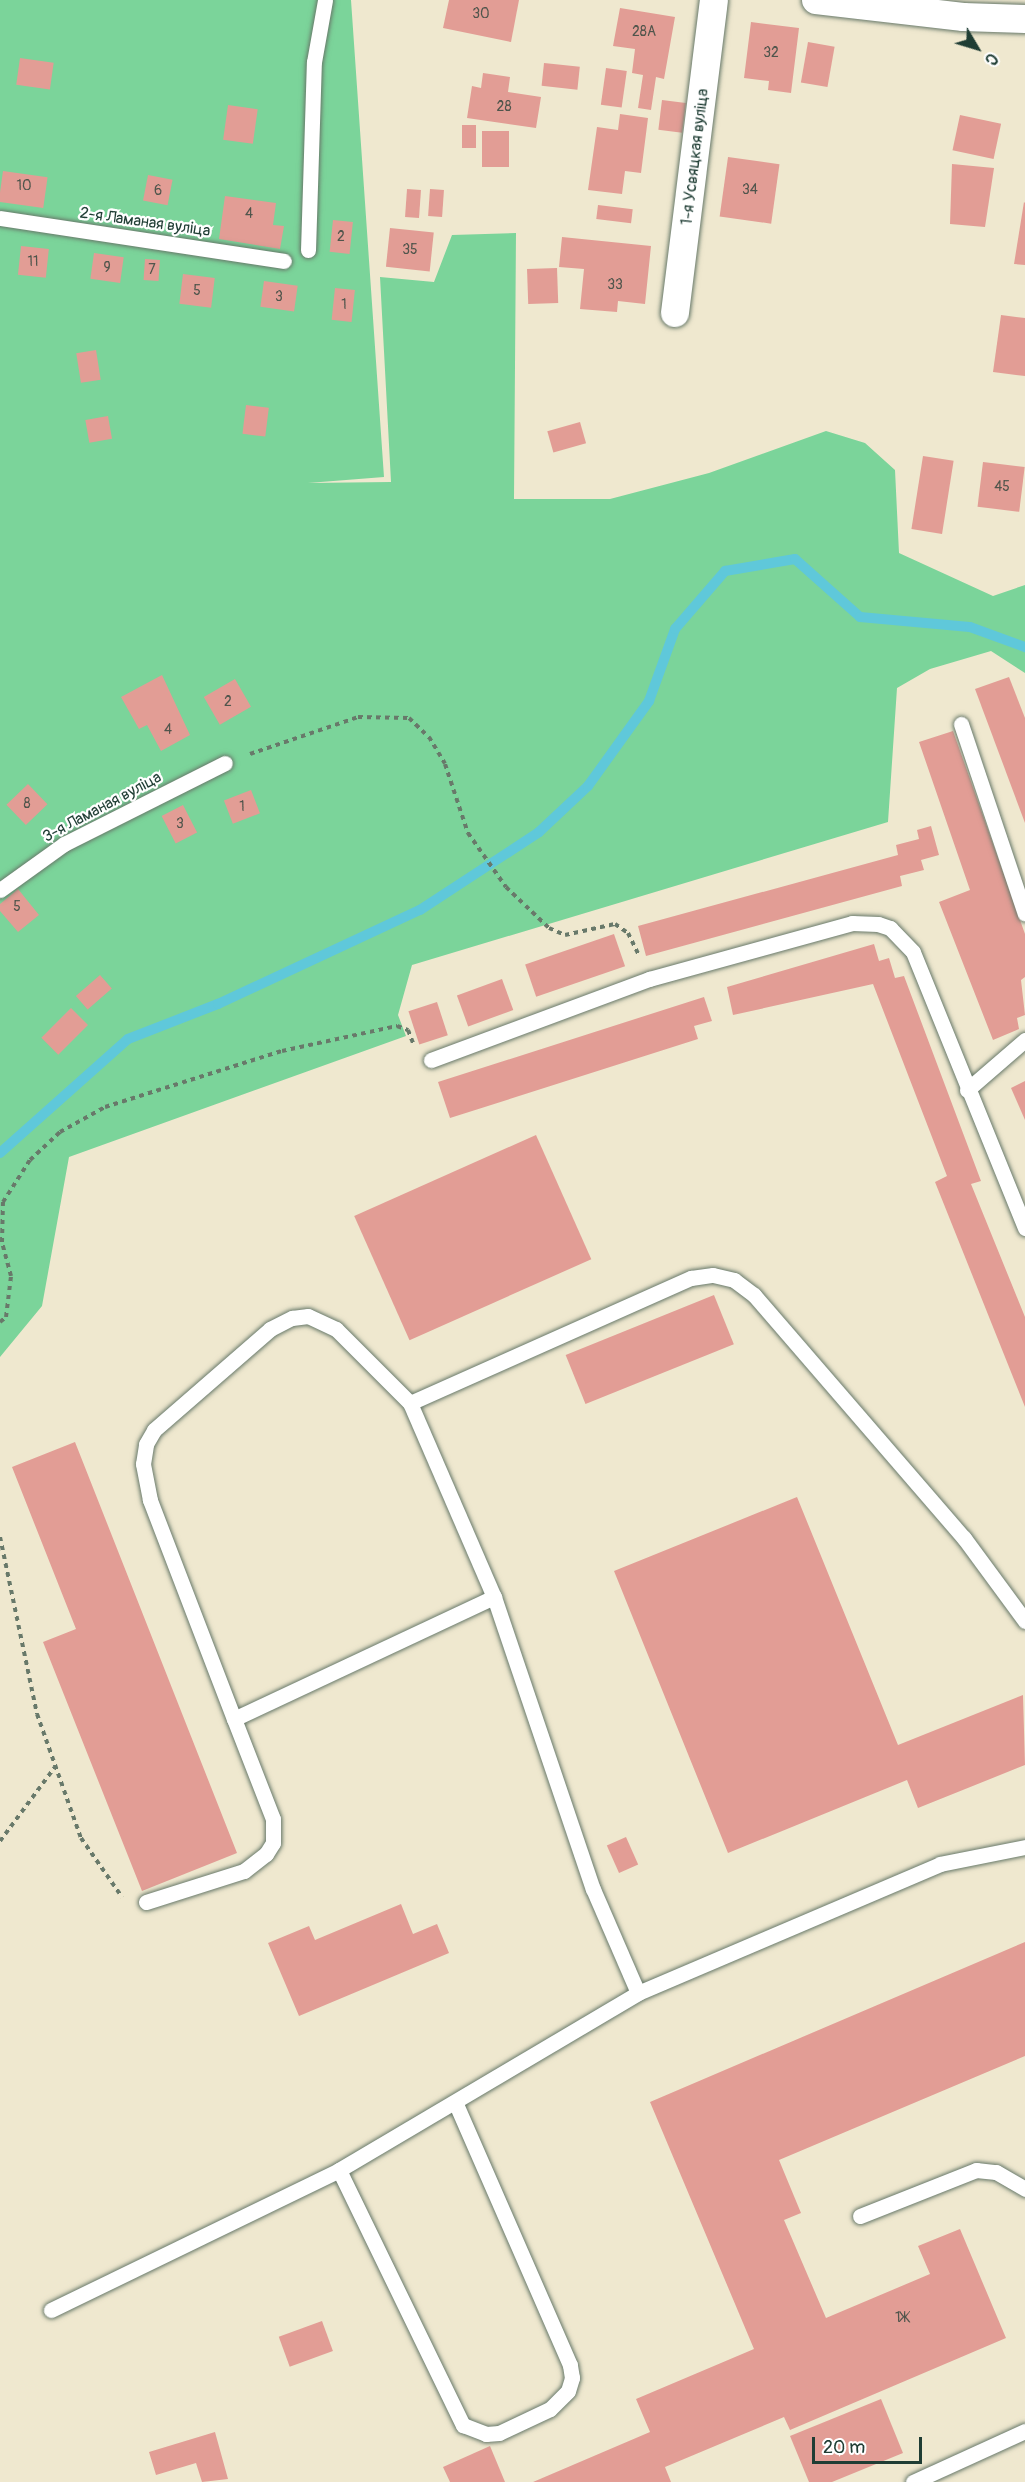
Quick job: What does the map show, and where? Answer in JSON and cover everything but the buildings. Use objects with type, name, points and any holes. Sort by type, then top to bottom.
[{"type":"street","name":"1-я Усвяцкая вуліца","points":[[675,313],[714,0]]},
{"type":"street","points":[[816,0],[963,17],[1025,19]]},
{"type":"lane","points":[[308,250],[314,62],[325,0]]},
{"type":"lane","name":"2-я Ламаная вуліца","points":[[0,219],[284,261]]},
{"type":"lane","points":[[962,724],[1025,914]]},
{"type":"lane","name":"3-я Ламаная вуліца","points":[[0,890],[64,844],[225,763]]},
{"type":"lane","points":[[431,1060],[649,979],[852,923],[878,924],[890,928],[913,952],[967,1090],[1025,1228]]},
{"type":"lane","points":[[967,1090],[1025,1040]]},
{"type":"lane","points":[[410,1403],[691,1278],[713,1275],[734,1280],[754,1295],[964,1538],[1025,1621]]},
{"type":"lane","points":[[146,1902],[244,1871],[266,1854],[273,1843],[273,1818],[150,1500],[144,1473],[146,1444],[154,1430],[252,1344],[292,1318],[308,1316],[336,1329],[410,1403],[494,1597],[593,1889],[638,1994]]},
{"type":"lane","points":[[234,1719],[494,1597]]},
{"type":"lane","points":[[51,2310],[339,2170],[638,1994],[940,1864],[1025,1847]]},
{"type":"lane","points":[[339,2170],[463,2425],[479,2433],[499,2433],[550,2409],[568,2391],[572,2378],[570,2365],[455,2102]]},
{"type":"lane","points":[[860,2216],[976,2170],[996,2172],[1025,2189]]},
{"type":"lane","points":[[913,2482],[1025,2431]]},
{"type":"path","points":[[225,763],[358,717],[409,718],[429,737],[445,764],[468,833],[506,887],[549,928],[565,935],[615,924],[628,933],[649,979]]},
{"type":"path","points":[[0,1322],[6,1317],[11,1276],[2,1242],[3,1202],[30,1160],[60,1132],[105,1107],[282,1051],[397,1026],[408,1030],[415,1046]]},
{"type":"path","points":[[0,1537],[36,1714],[81,1838],[119,1896],[146,1902]]},
{"type":"path","points":[[0,1840],[55,1766]]},
{"type":"green space","points":[[0,0],[351,0],[384,477],[308,483],[391,482],[380,277],[434,282],[452,235],[516,233],[514,499],[610,499],[709,473],[826,431],[865,443],[895,470],[899,553],[993,596],[1025,585],[1025,673],[991,651],[930,669],[897,688],[888,822],[412,965],[398,1015],[406,1036],[69,1157],[42,1306],[0,1357]]},
{"type":"waterway","points":[[0,1153],[128,1039],[218,1004],[420,910],[539,832],[588,786],[649,701],[675,629],[725,571],[795,559],[860,617],[970,627],[1025,647]]}]
